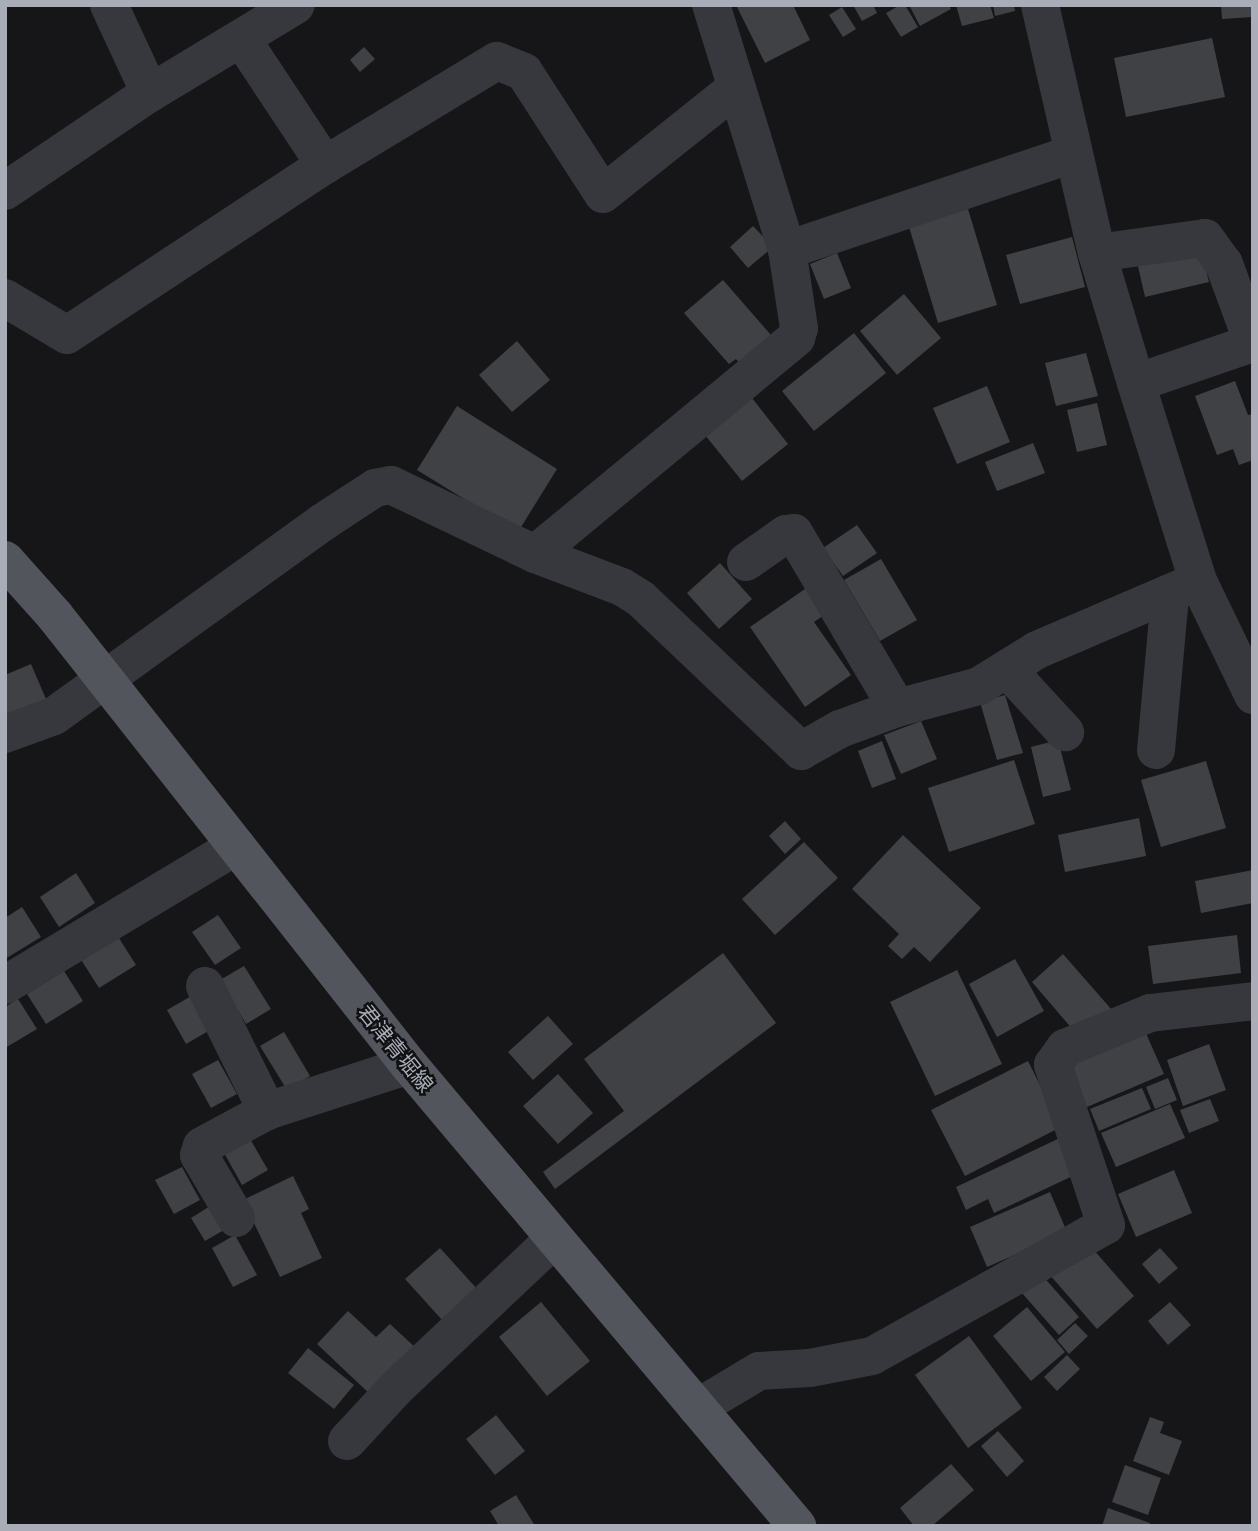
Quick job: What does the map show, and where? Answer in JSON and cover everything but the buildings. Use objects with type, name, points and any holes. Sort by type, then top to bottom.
[{"type":"main road","name":"君津青堀線","points":[[5,560],[104,679],[409,1065],[553,1240],[797,1526]]},
{"type":"street","points":[[109,5],[150,93]]},
{"type":"street","points":[[5,191],[150,93],[243,41],[296,5]]},
{"type":"street","points":[[536,554],[796,338],[799,328],[787,250],[711,5]]},
{"type":"street","points":[[1040,5],[1097,253],[1136,383],[1184,588],[1253,695]]},
{"type":"street","points":[[243,41],[325,165]]},
{"type":"street","points":[[5,298],[66,335],[325,165],[497,61],[524,72],[603,194],[736,88]]},
{"type":"street","points":[[787,250],[1073,154]]},
{"type":"street","points":[[1097,253],[1205,238],[1224,264],[1253,343],[1136,383]]},
{"type":"street","points":[[5,734],[38,725],[375,488],[391,485],[536,554],[615,583],[641,599],[801,751],[841,729],[897,708],[979,685],[1037,650],[1184,588]]},
{"type":"street","points":[[746,562],[786,534],[794,533],[897,708]]},
{"type":"street","points":[[1156,750],[1184,588]]},
{"type":"street","points":[[1007,669],[1065,732]]},
{"type":"street","points":[[5,985],[236,846]]},
{"type":"street","points":[[205,986],[267,1111]]},
{"type":"street","points":[[697,1408],[758,1371],[810,1368],[872,1356],[1106,1225],[1053,1065],[1065,1048],[1150,1013],[1253,1001]]},
{"type":"street","points":[[236,1219],[199,1155],[212,1137],[267,1111],[409,1065]]},
{"type":"street","points":[[347,1440],[396,1388],[553,1240]]}]
